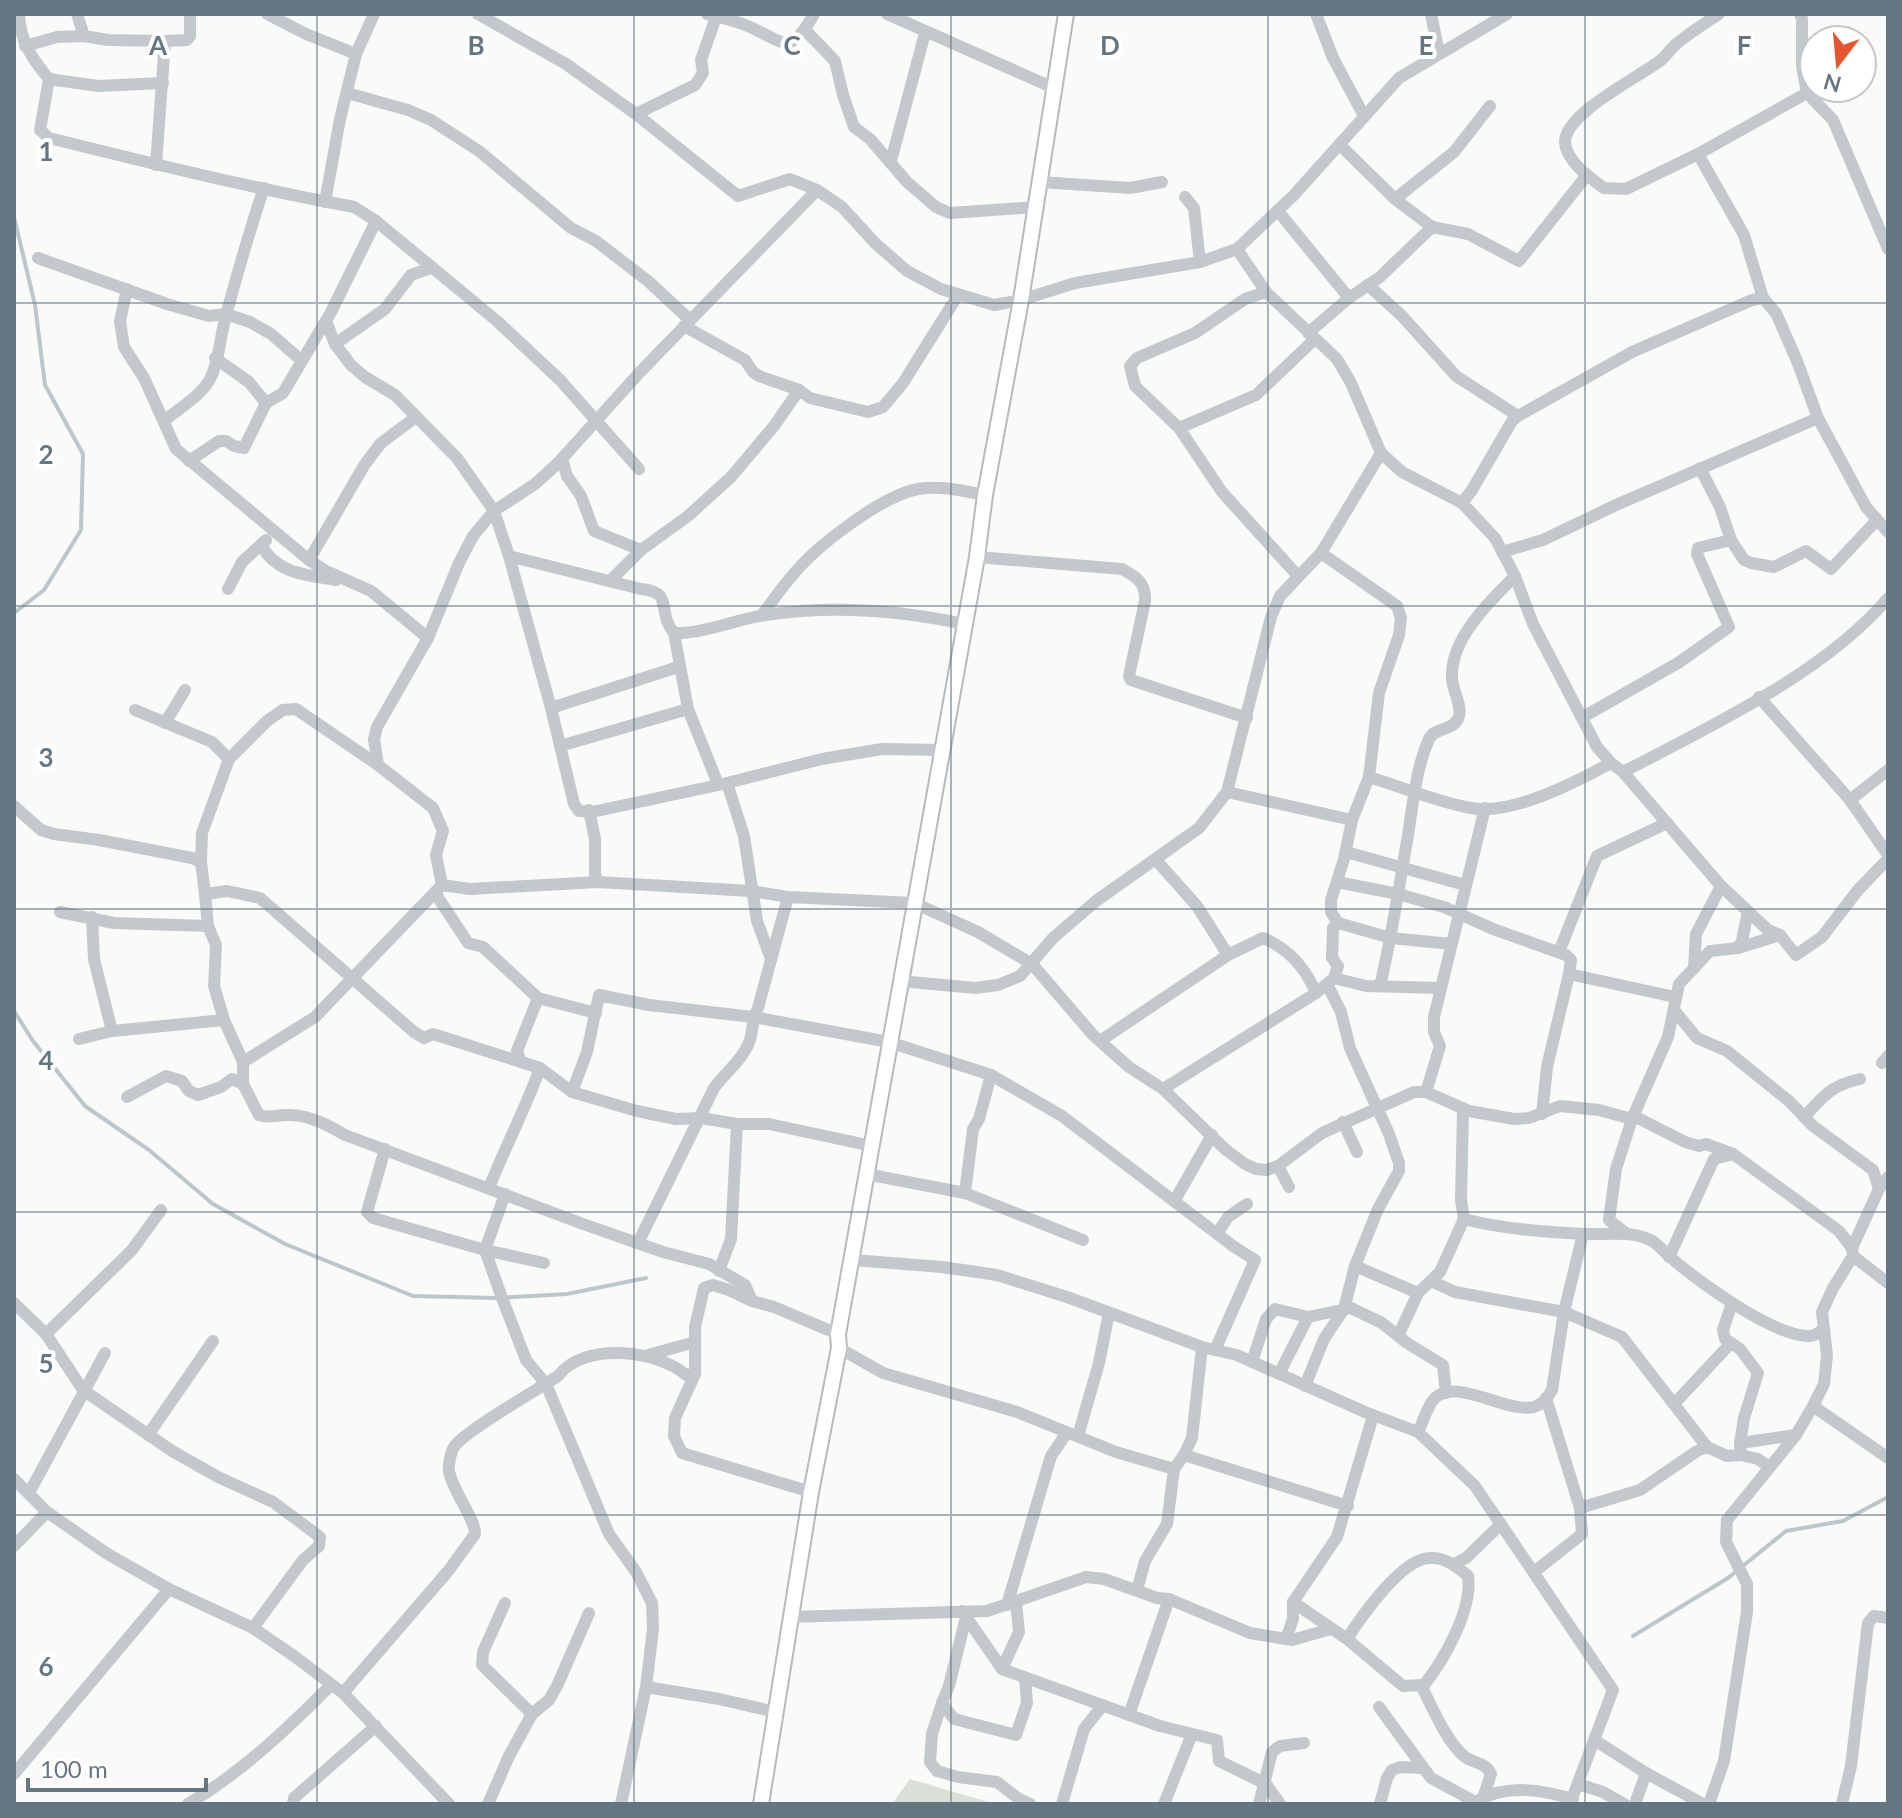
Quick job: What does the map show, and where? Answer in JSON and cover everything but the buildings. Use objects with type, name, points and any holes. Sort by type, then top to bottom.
[{"type":"main road","points":[[761,1804],[811,1492],[1021,300],[1066,14]]},
{"type":"street","points":[[19,14],[19,31],[25,46],[49,79],[98,86],[163,83]]},
{"type":"street","points":[[77,14],[84,36]]},
{"type":"street","points":[[25,46],[57,37],[187,40],[190,36],[190,14]]},
{"type":"street","points":[[267,14],[356,54]]},
{"type":"street","points":[[325,202],[356,54],[374,14]]},
{"type":"street","points":[[478,14],[566,64],[636,114],[738,196],[790,179],[817,190],[842,207],[875,243],[907,271],[941,289],[994,305],[1075,283],[1200,262],[1237,249],[1278,211],[1399,78],[1507,14]]},
{"type":"street","points":[[636,114],[695,85],[703,73],[701,60],[712,15],[747,25],[778,42],[792,43],[801,37],[814,14]]},
{"type":"street","points":[[887,14],[1056,89]]},
{"type":"street","points":[[1316,14],[1333,58],[1364,116]]},
{"type":"street","points":[[1431,14],[1439,53]]},
{"type":"street","points":[[1719,14],[1675,46],[1663,59],[1613,89],[1583,114],[1567,134],[1565,144],[1569,156],[1604,188],[1626,189],[1698,154],[1798,98]]},
{"type":"street","points":[[805,30],[835,61],[854,127],[936,207],[950,213],[1036,207]]},
{"type":"street","points":[[891,161],[925,33]]},
{"type":"street","points":[[156,165],[165,41]]},
{"type":"street","points":[[49,79],[40,130],[49,138],[156,165],[354,207],[376,221],[497,321],[560,380],[639,469]]},
{"type":"street","points":[[347,93],[408,110],[431,120],[479,151],[571,228],[596,241],[648,281],[687,323],[745,360],[759,376],[799,390],[810,398],[868,412],[883,407],[903,383],[958,295]]},
{"type":"street","points":[[1818,104],[1833,120],[1888,249]]},
{"type":"street","points":[[1395,199],[1454,152],[1490,106]]},
{"type":"street","points":[[1340,145],[1395,199],[1432,227],[1468,234],[1519,261],[1587,175]]},
{"type":"street","points":[[1698,154],[1744,235],[1763,298],[1776,313],[1818,418],[1866,507],[1888,532]]},
{"type":"street","points":[[1040,182],[1130,188],[1162,182]]},
{"type":"street","points":[[164,421],[210,380],[244,245],[264,188]]},
{"type":"street","points":[[378,765],[374,739],[377,727],[428,638],[473,536],[494,511],[535,484],[562,459],[687,323],[817,190]]},
{"type":"street","points":[[1185,197],[1194,208],[1200,262]]},
{"type":"street","points":[[1278,211],[1349,298]]},
{"type":"street","points":[[189,461],[219,441],[244,448],[266,403],[283,393],[326,321],[376,221]]},
{"type":"street","points":[[1179,428],[1256,395],[1349,298],[1368,285],[1432,227]]},
{"type":"street","points":[[1237,249],[1266,292],[1337,359],[1351,383],[1381,453],[1402,472],[1462,503],[1495,538],[1515,576],[1533,624],[1597,747],[1623,772],[1721,886],[1768,930],[1780,935],[1793,954],[1799,954],[1822,937],[1888,857],[1850,800],[1759,697]]},
{"type":"street","points":[[38,258],[209,316],[226,314],[250,322],[271,334],[301,360]]},
{"type":"street","points":[[335,344],[385,309],[411,275],[431,268]]},
{"type":"street","points":[[1368,285],[1402,316],[1456,376],[1518,416]]},
{"type":"street","points":[[127,289],[120,321],[124,347],[144,378],[176,449],[309,560],[371,591],[428,638]]},
{"type":"street","points":[[1266,292],[1245,299],[1195,333],[1137,358],[1130,366],[1135,386],[1179,428],[1222,492],[1298,576]]},
{"type":"street","points":[[1462,503],[1518,416],[1632,352],[1763,298]]},
{"type":"street","points":[[326,321],[335,344],[365,377],[395,395],[457,458],[494,511],[551,708],[574,804],[579,811],[592,812],[822,759],[882,749],[943,750]]},
{"type":"street","points":[[215,358],[249,382],[266,403]]},
{"type":"street","points":[[610,581],[641,550],[688,516],[731,477],[774,426],[799,390]]},
{"type":"street","points":[[309,560],[365,464],[381,443],[416,417]]},
{"type":"street","points":[[1502,552],[1543,540],[1818,418]]},
{"type":"street","points":[[900,981],[975,988],[1020,976],[1053,938],[1096,901],[1199,828],[1227,792],[1271,617],[1280,596],[1321,553],[1381,453]]},
{"type":"street","points":[[562,459],[594,531],[641,550]]},
{"type":"street","points":[[1700,468],[1720,507],[1731,540],[1744,560],[1751,563],[1774,567],[1806,551],[1831,569],[1877,520]]},
{"type":"street","points":[[762,615],[793,574],[844,529],[875,507],[917,489],[952,489],[985,495]]},
{"type":"street","points":[[228,589],[242,562],[273,532]]},
{"type":"street","points":[[1583,717],[1678,663],[1729,627],[1697,554],[1698,548],[1731,540]]},
{"type":"street","points":[[261,545],[280,568],[351,583]]},
{"type":"street","points":[[1321,553],[1397,606],[1401,618],[1399,635],[1379,693],[1369,777],[1352,820],[1331,900],[1331,912],[1338,923],[1391,938],[1451,944]]},
{"type":"street","points":[[509,556],[656,590],[660,594],[668,626],[674,633],[688,709],[744,836],[757,921],[771,959]]},
{"type":"street","points":[[977,557],[1122,569],[1137,576],[1145,589],[1145,601],[1129,676],[1131,680],[1247,718]]},
{"type":"street","points":[[1380,986],[1415,791],[1430,737],[1459,719],[1452,678],[1460,643],[1494,597],[1515,576]]},
{"type":"street","points":[[776,596],[791,611]]},
{"type":"street","points":[[1623,772],[1806,669],[1868,622],[1888,598]]},
{"type":"street","points":[[674,633],[791,611],[865,610],[964,624]]},
{"type":"street","points":[[551,708],[678,667]]},
{"type":"street","points":[[165,723],[185,690]]},
{"type":"street","points":[[596,1013],[538,998],[483,947],[468,943],[438,889],[436,855],[443,831],[440,820],[433,808],[378,765],[296,709],[289,708],[267,721],[229,759],[202,833],[201,862],[208,926],[216,945],[214,986],[224,1020],[243,1062],[243,1084],[259,1115],[268,1119],[294,1115],[321,1121],[345,1135],[505,1194],[638,1243],[709,1264],[745,1285],[752,1301]]},
{"type":"street","points":[[560,746],[688,709]]},
{"type":"street","points":[[135,710],[212,742],[229,759]]},
{"type":"street","points":[[1369,777],[1473,809],[1505,807],[1564,788],[1611,763]]},
{"type":"street","points":[[1850,800],[1888,770]]},
{"type":"street","points":[[1227,792],[1352,820]]},
{"type":"street","points":[[14,806],[41,830],[54,834],[137,847],[201,862]]},
{"type":"street","points":[[1426,1092],[1440,1046],[1434,1032],[1434,1017],[1485,808]]},
{"type":"street","points":[[589,810],[598,882]]},
{"type":"street","points":[[1559,952],[1597,856],[1667,823]]},
{"type":"street","points":[[1346,852],[1465,885]]},
{"type":"street","points":[[1156,860],[1197,906],[1228,955]]},
{"type":"street","points":[[243,1062],[315,1017],[438,889],[598,882],[914,903],[978,932],[1032,964],[1100,1041],[1129,1067],[1163,1089],[1245,1164],[1267,1170],[1278,1166],[1322,1133],[1414,1092],[1426,1092],[1463,1108],[1514,1119],[1542,1114],[1560,1106],[1599,1110],[1633,1118],[1685,1142],[1699,1146],[1706,1144],[1733,1154],[1839,1231],[1852,1252],[1888,1283]]},
{"type":"street","points":[[1337,882],[1398,894],[1458,912],[1493,929],[1559,952],[1571,960],[1547,1067],[1542,1114]]},
{"type":"street","points":[[1694,968],[1696,934],[1721,886]]},
{"type":"street","points":[[205,894],[227,891],[260,898],[350,980],[424,1038],[433,1034],[540,1068],[572,1092],[637,1111],[676,1119],[769,1124],[872,1146]]},
{"type":"street","points":[[638,1243],[714,1088],[749,1041],[753,1017],[788,897]]},
{"type":"street","points":[[1738,948],[1748,911]]},
{"type":"street","points":[[60,912],[114,923],[208,926]]},
{"type":"street","points":[[92,917],[94,959],[112,1031]]},
{"type":"street","points":[[1163,1089],[1316,993],[1330,981],[1338,966],[1332,958],[1333,928],[1338,923]]},
{"type":"street","points":[[1627,1234],[1609,1220],[1616,1169],[1633,1118],[1668,1037],[1679,984],[1710,951],[1738,948],[1780,935]]},
{"type":"street","points":[[1100,1041],[1228,955],[1263,938],[1282,946],[1309,976],[1316,993]]},
{"type":"street","points":[[1569,974],[1674,1004],[1697,1038],[1727,1051],[1804,1117],[1873,1170],[1879,1189]]},
{"type":"street","points":[[1330,981],[1366,986],[1441,988]]},
{"type":"street","points":[[1305,1386],[1324,1339],[1344,1309],[1355,1266],[1378,1209],[1399,1171],[1394,1148],[1350,1048],[1330,981]]},
{"type":"street","points":[[572,1092],[587,1052],[599,995],[649,1005],[753,1017],[889,1042],[991,1075],[1062,1116],[1255,1260],[1208,1348],[1192,1438],[1174,1469],[1167,1524],[1145,1561],[1137,1590]]},
{"type":"street","points":[[538,998],[517,1051],[521,1062],[540,1068]]},
{"type":"street","points":[[79,1039],[112,1031],[224,1020]]},
{"type":"street","points":[[489,1188],[508,1138],[519,1124],[540,1068]]},
{"type":"street","points":[[965,1193],[973,1129],[979,1119],[991,1075]]},
{"type":"street","points":[[127,1097],[166,1076],[182,1081],[189,1091],[198,1095],[221,1087],[232,1079],[243,1084]]},
{"type":"street","points":[[1804,1117],[1828,1092],[1840,1084],[1860,1079]]},
{"type":"street","points":[[1399,1334],[1418,1293],[1440,1272],[1464,1219],[1461,1200],[1463,1108]]},
{"type":"street","points":[[1343,1122],[1357,1152]]},
{"type":"street","points":[[719,1271],[731,1239],[737,1124]]},
{"type":"street","points":[[1175,1200],[1212,1135]]},
{"type":"street","points":[[385,1149],[368,1203],[369,1215],[485,1250],[544,1263]]},
{"type":"street","points":[[1669,1257],[1714,1159],[1733,1154]]},
{"type":"street","points":[[1278,1166],[1289,1187]]},
{"type":"street","points":[[1873,1170],[1888,1170]]},
{"type":"street","points":[[866,1174],[965,1193],[1083,1240]]},
{"type":"street","points":[[1709,1804],[1724,1761],[1747,1612],[1747,1584],[1726,1542],[1727,1520],[1796,1435],[1824,1384],[1827,1355],[1822,1312],[1879,1189],[1888,1177]]},
{"type":"street","points":[[505,1194],[485,1250],[526,1360],[546,1384],[609,1534],[636,1572],[652,1603],[653,1629],[646,1687],[621,1804]]},
{"type":"street","points":[[1218,1232],[1228,1217],[1247,1204]]},
{"type":"street","points":[[46,1334],[132,1250],[161,1210]]},
{"type":"street","points":[[1464,1219],[1482,1224],[1583,1234],[1639,1235],[1651,1240],[1732,1303],[1778,1327],[1808,1336],[1816,1335],[1823,1329]]},
{"type":"street","points":[[1418,1432],[1435,1398],[1446,1393],[1465,1393],[1521,1408],[1537,1407],[1546,1398],[1552,1390],[1564,1312],[1583,1234]]},
{"type":"street","points":[[853,1260],[997,1275],[1252,1362],[1373,1416],[1418,1432],[1475,1486],[1613,1690],[1572,1802],[1542,1790],[1498,1792],[1479,1801]]},
{"type":"street","points":[[1355,1266],[1418,1293]]},
{"type":"street","points":[[1431,1281],[1455,1292],[1564,1312],[1622,1337],[1707,1447],[1727,1456],[1740,1449],[1796,1435]]},
{"type":"street","points":[[811,1492],[682,1453],[674,1436],[675,1418],[695,1374],[695,1327],[704,1288],[713,1285],[774,1307],[838,1341],[883,1373],[1017,1412],[1116,1452],[1174,1469]]},
{"type":"street","points":[[14,1303],[46,1334],[83,1390],[148,1435],[218,1477],[273,1502],[320,1537],[319,1546],[303,1560],[253,1628]]},
{"type":"street","points":[[1732,1303],[1723,1330],[1725,1339],[1740,1349],[1758,1373],[1750,1395],[1740,1449]]},
{"type":"street","points":[[1252,1362],[1266,1319],[1275,1309],[1308,1317],[1351,1308],[1399,1334],[1407,1343],[1443,1365],[1446,1393]]},
{"type":"street","points":[[1002,1669],[1019,1632],[1011,1604],[1051,1456],[1072,1435],[1099,1363],[1109,1313]]},
{"type":"street","points":[[1279,1374],[1308,1317]]},
{"type":"street","points":[[148,1435],[213,1341]]},
{"type":"street","points":[[641,1357],[695,1342]]},
{"type":"street","points":[[1674,1404],[1731,1343]]},
{"type":"street","points":[[343,1693],[449,1570],[475,1534],[449,1469],[454,1447],[558,1376],[567,1365],[609,1352],[667,1361],[690,1376],[695,1374]]},
{"type":"street","points":[[29,1493],[105,1353]]},
{"type":"street","points":[[1534,1572],[1582,1534],[1580,1508],[1546,1398]]},
{"type":"street","points":[[1813,1406],[1888,1458]]},
{"type":"street","points":[[1286,1639],[1293,1619],[1293,1602],[1337,1537],[1373,1416]]},
{"type":"street","points":[[1580,1508],[1640,1490],[1707,1447]]},
{"type":"street","points":[[1740,1449],[1769,1467]]},
{"type":"street","points":[[1184,1455],[1348,1506]]},
{"type":"street","points":[[14,1479],[47,1512],[106,1553],[169,1589],[253,1628],[343,1693],[449,1804]]},
{"type":"street","points":[[14,1546],[47,1512]]},
{"type":"street","points":[[1454,1564],[1466,1558],[1501,1524]]},
{"type":"street","points":[[1293,1602],[1347,1639],[1403,1686],[1424,1685],[1441,1663],[1460,1620],[1468,1594],[1468,1576],[1454,1564],[1428,1557],[1419,1560],[1395,1577],[1347,1639]]},
{"type":"street","points":[[790,1617],[987,1611],[1086,1577],[1104,1579],[1157,1598],[1169,1599],[1250,1633],[1292,1640],[1331,1629]]},
{"type":"street","points":[[14,1774],[169,1589]]},
{"type":"street","points":[[1129,1715],[1169,1599]]},
{"type":"street","points":[[505,1603],[483,1652],[482,1665],[532,1714]]},
{"type":"street","points":[[488,1804],[532,1714],[549,1700],[557,1686],[589,1613]]},
{"type":"street","points":[[964,1614],[1002,1669],[1129,1715],[1217,1740],[1219,1761],[1266,1784],[1280,1804]]},
{"type":"street","points":[[964,1614],[949,1686],[932,1734],[930,1762],[937,1771],[976,1781],[997,1782],[1030,1804]]},
{"type":"street","points":[[1842,1804],[1851,1766],[1868,1623],[1874,1616],[1888,1618]]},
{"type":"street","points":[[942,1703],[954,1719],[1016,1735],[1027,1703],[1025,1678]]},
{"type":"street","points":[[188,1804],[211,1791],[278,1738],[331,1685]]},
{"type":"street","points":[[1421,1685],[1440,1725],[1465,1757],[1488,1768],[1491,1774],[1479,1801]]},
{"type":"street","points":[[646,1687],[776,1712]]},
{"type":"street","points":[[1062,1804],[1084,1729],[1103,1705]]},
{"type":"street","points":[[1379,1707],[1431,1778],[1479,1801]]},
{"type":"street","points":[[293,1804],[294,1798],[376,1726]]},
{"type":"street","points":[[1164,1804],[1192,1734]]},
{"type":"street","points":[[1596,1741],[1703,1804]]},
{"type":"street","points":[[1259,1804],[1272,1752],[1280,1746],[1304,1743]]},
{"type":"street","points":[[1380,1804],[1392,1770],[1400,1767],[1421,1768]]},
{"type":"street","points":[[1635,1804],[1646,1773]]},
{"type":"street","points":[[1578,1784],[1603,1792],[1624,1804]]},
{"type":"shaded area","points":[[910,1779],[995,1804],[892,1804]]},
{"type":"waterway","points":[[14,217],[35,305],[45,385],[83,454],[81,530],[44,590],[14,613]]},
{"type":"waterway","points":[[14,1011],[33,1041],[85,1106],[149,1150],[213,1204],[285,1244],[413,1296],[496,1298],[567,1294],[646,1278]]},
{"type":"waterway","points":[[1633,1636],[1728,1578],[1786,1531],[1843,1521],[1888,1497]]}]
